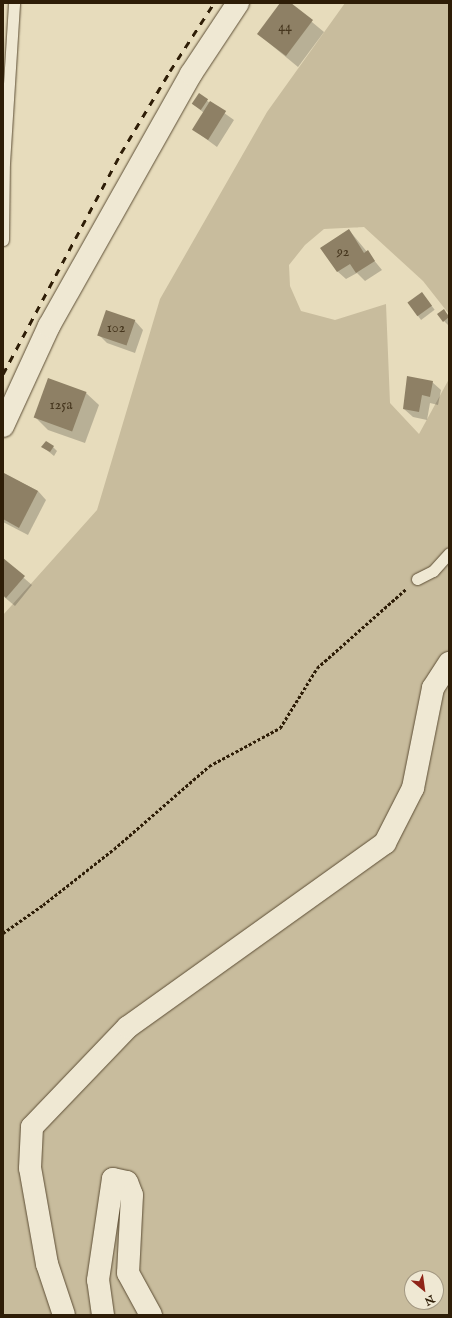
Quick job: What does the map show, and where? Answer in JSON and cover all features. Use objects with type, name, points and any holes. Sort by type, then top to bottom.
[{"type":"street","points":[[3,426],[50,326],[192,74],[238,3]]},
{"type":"street","points":[[64,1315],[47,1264],[30,1168],[32,1127],[128,1027],[385,842],[413,788],[433,688],[449,663]]},
{"type":"street","points":[[103,1315],[98,1280],[113,1179],[127,1182],[132,1195],[128,1273],[151,1315]]},
{"type":"lane","points":[[3,240],[4,163],[14,3]]},
{"type":"lane","points":[[417,580],[433,571],[449,553]]},
{"type":"path","points":[[3,932],[43,905],[114,849],[209,766],[280,728],[317,668],[417,580]]},
{"type":"shaded area","points":[[345,3],[449,3],[449,314],[423,281],[364,227],[324,229],[305,245],[289,265],[290,286],[301,311],[335,320],[386,304],[390,403],[419,434],[449,379],[449,1315],[3,1315],[3,615],[97,510],[160,299],[267,112]]},
{"type":"building","points":[[280,3],[291,3],[313,20],[286,56],[257,34]]},
{"type":"building","points":[[199,93],[208,99],[201,110],[192,104]]},
{"type":"building","points":[[210,101],[226,111],[208,140],[192,130]]},
{"type":"building","points":[[349,229],[364,253],[368,250],[375,261],[356,273],[350,264],[337,272],[320,248]]},
{"type":"building","points":[[422,292],[432,306],[417,316],[407,303]]},
{"type":"building","points":[[444,309],[449,317],[443,322],[437,314]]},
{"type":"building","points":[[106,310],[135,320],[127,346],[97,336]]},
{"type":"building","points":[[407,376],[433,381],[430,397],[422,395],[419,412],[403,409]]},
{"type":"building","points":[[48,378],[87,392],[72,431],[34,417]]},
{"type":"building","points":[[46,441],[54,446],[50,452],[41,447]]},
{"type":"building","points":[[4,473],[38,491],[19,528],[3,519]]},
{"type":"building","points":[[3,558],[25,576],[6,598],[3,595]]},
{"type":"railway","points":[[3,374],[121,153],[170,71],[214,3]]}]
